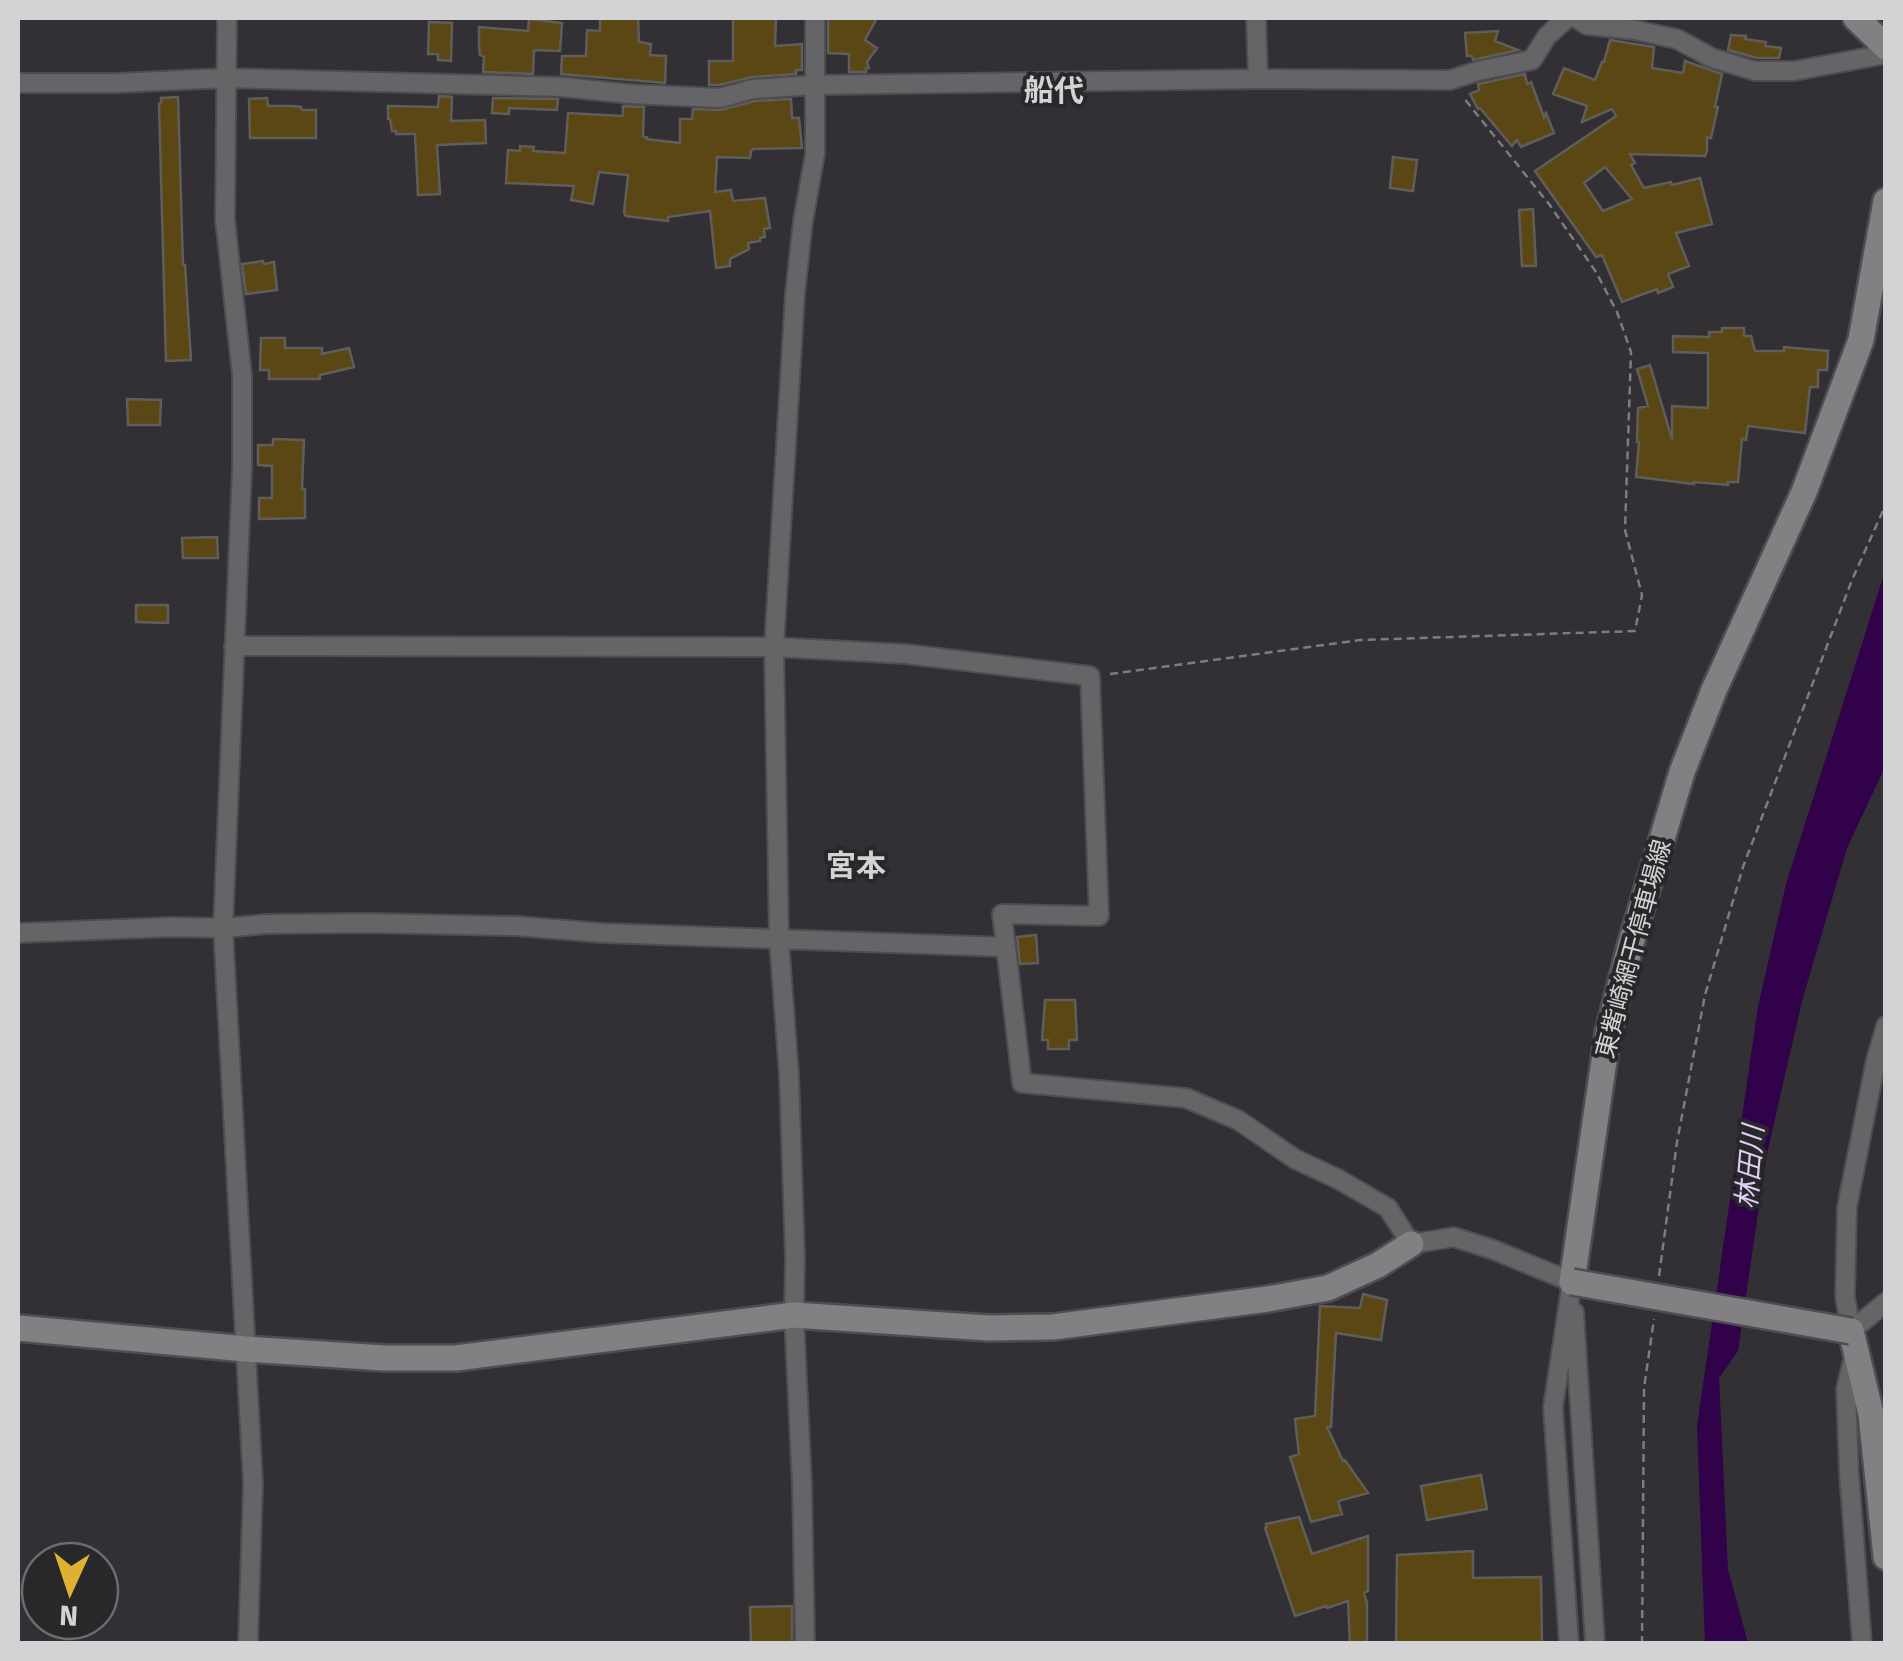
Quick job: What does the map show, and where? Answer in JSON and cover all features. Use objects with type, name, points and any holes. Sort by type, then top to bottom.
[{"type":"main road","points":[[1856,18],[1886,51]]},
{"type":"main road","name":"東觜崎網干停車場線","points":[[1572,1282],[1608,1033],[1631,943],[1682,772],[1714,690],[1804,492],[1861,340],[1886,200]]},
{"type":"main road","points":[[18,1328],[246,1350],[456,1358],[794,1315],[989,1328],[1053,1327],[1328,1288],[1378,1265],[1411,1244]]},
{"type":"main road","points":[[1572,1282],[1853,1340],[1880,1446],[1886,1557]]},
{"type":"street","points":[[227,18],[224,219],[242,375],[242,469],[222,928],[253,1484],[248,1644]]},
{"type":"street","points":[[805,1644],[791,1130],[780,940],[774,647],[795,294],[815,154],[815,18]]},
{"type":"street","points":[[1256,18],[1258,79]]},
{"type":"street","points":[[18,83],[226,78],[563,87],[720,98],[753,90],[816,85],[1450,80],[1532,60],[1547,36],[1568,18]]},
{"type":"street","points":[[1576,18],[1588,25],[1677,38],[1712,58],[1755,71],[1794,71],[1886,51]]},
{"type":"street","points":[[234,646],[774,647],[906,654],[1090,676],[1098,916],[1002,914],[1022,1082],[1186,1098],[1238,1120],[1294,1159],[1388,1208],[1411,1244],[1454,1238],[1572,1282]]},
{"type":"street","points":[[18,933],[266,924],[497,925],[603,934],[1005,947]]},
{"type":"street","points":[[1862,1644],[1848,1472],[1846,1390],[1853,1340],[1845,1297],[1847,1206],[1886,1026]]},
{"type":"street","points":[[1569,1644],[1552,1407],[1572,1282]]},
{"type":"street","points":[[1572,1282],[1595,1644]]},
{"type":"street","points":[[1853,1340],[1886,1302]]},
{"type":"path","points":[[1090,676],[1360,640],[1635,631],[1642,595],[1625,530],[1631,352],[1617,312],[1596,272],[1538,190],[1450,80]]},
{"type":"path","points":[[1660,1275],[1677,1142],[1705,995],[1742,867],[1852,580],[1886,504]]},
{"type":"path","points":[[1642,1644],[1644,1388],[1654,1312]]},
{"type":"water","name":"林田川","points":[[1885,571],[1885,767],[1847,848],[1802,1001],[1766,1158],[1738,1351],[1719,1378],[1728,1569],[1748,1643],[1705,1644],[1697,1426],[1758,1007],[1786,884]]},
{"type":"building","points":[[600,18],[638,18],[639,42],[651,44],[650,55],[666,56],[665,83],[561,74],[562,56],[586,56],[587,30],[600,31]]},
{"type":"building","points":[[733,18],[776,18],[775,46],[802,44],[802,70],[709,85],[709,61],[733,61]]},
{"type":"building","points":[[828,18],[877,18],[865,40],[877,48],[867,62],[866,72],[849,72],[849,54],[828,53]]},
{"type":"building","points":[[529,19],[562,23],[560,51],[534,50],[533,74],[483,72],[479,27],[528,31]]},
{"type":"building","points":[[429,22],[452,23],[451,61],[428,54]]},
{"type":"building","points":[[1498,31],[1495,41],[1518,50],[1473,60],[1467,56],[1465,33]]},
{"type":"building","points":[[1731,35],[1781,48],[1779,58],[1757,58],[1728,50]]},
{"type":"building","points":[[1610,40],[1654,47],[1652,68],[1683,73],[1685,61],[1722,74],[1705,156],[1630,154],[1635,163],[1631,165],[1644,188],[1700,178],[1712,224],[1676,233],[1689,266],[1668,274],[1673,287],[1622,302],[1602,255],[1596,257],[1535,171],[1616,116],[1612,109],[1582,122],[1587,106],[1553,94],[1564,68],[1595,80]],"holes":[[[1605,167],[1632,199],[1603,211],[1584,183]]]},
{"type":"building","points":[[1525,74],[1554,133],[1521,147],[1517,140],[1512,146],[1478,109],[1470,94],[1479,90],[1478,84]]},
{"type":"building","points":[[439,96],[452,97],[451,121],[485,120],[486,143],[437,145],[440,194],[418,195],[415,134],[392,131],[388,106],[438,107]]},
{"type":"building","points":[[178,97],[183,265],[191,360],[166,361],[159,104],[161,98]]},
{"type":"building","points":[[267,98],[268,106],[316,110],[316,138],[250,138],[249,99]]},
{"type":"building","points":[[493,98],[558,99],[557,110],[509,108],[509,114],[492,113]]},
{"type":"building","points":[[791,99],[792,118],[799,118],[802,148],[753,149],[750,158],[717,157],[715,192],[731,190],[733,201],[765,198],[770,228],[764,229],[765,237],[760,241],[748,243],[749,249],[730,259],[730,266],[716,268],[710,211],[668,217],[668,221],[626,216],[628,175],[599,172],[593,204],[571,200],[574,186],[506,183],[508,150],[520,151],[520,146],[565,153],[568,113],[623,116],[623,106],[644,107],[646,139],[680,143],[680,119],[692,119],[693,109],[720,110],[755,101]]},
{"type":"building","points":[[1393,157],[1417,160],[1413,191],[1390,188]]},
{"type":"building","points":[[1533,209],[1536,266],[1522,266],[1519,210]]},
{"type":"building","points":[[274,262],[277,290],[246,294],[242,264]]},
{"type":"building","points":[[1722,328],[1744,328],[1744,336],[1751,336],[1755,351],[1784,351],[1784,347],[1828,351],[1827,370],[1818,370],[1818,387],[1810,387],[1805,433],[1748,426],[1746,440],[1742,439],[1738,482],[1728,485],[1636,477],[1638,408],[1648,406],[1637,369],[1650,365],[1672,439],[1672,406],[1708,408],[1708,353],[1673,352],[1673,336],[1709,337],[1709,332],[1722,332]]},
{"type":"building","points":[[261,338],[285,338],[285,348],[322,348],[322,354],[349,348],[354,367],[320,375],[320,379],[269,379],[269,370],[260,370]]},
{"type":"building","points":[[127,399],[161,400],[160,425],[128,425]]},
{"type":"building","points":[[273,439],[304,440],[305,518],[259,519],[259,498],[272,498],[272,466],[258,465],[258,445],[273,445]]},
{"type":"building","points":[[217,537],[218,558],[183,558],[182,538]]},
{"type":"building","points":[[136,605],[168,605],[168,623],[136,622]]},
{"type":"building","points":[[1036,935],[1038,963],[1020,964],[1017,937]]},
{"type":"building","points":[[1045,1000],[1075,1000],[1077,1040],[1069,1040],[1069,1049],[1048,1049],[1048,1040],[1042,1040]]},
{"type":"building","points":[[1363,1294],[1387,1300],[1381,1340],[1336,1333],[1331,1427],[1327,1427],[1343,1461],[1368,1493],[1338,1501],[1342,1514],[1311,1522],[1290,1457],[1299,1454],[1295,1419],[1315,1416],[1320,1306],[1360,1308]]},
{"type":"building","points":[[1481,1475],[1487,1509],[1427,1520],[1421,1486]]},
{"type":"building","points":[[1299,1517],[1312,1554],[1368,1536],[1368,1591],[1364,1593],[1367,1644],[1350,1644],[1348,1601],[1295,1616],[1265,1528],[1266,1524]]},
{"type":"building","points":[[1473,1551],[1473,1578],[1541,1577],[1542,1644],[1396,1644],[1397,1555]]},
{"type":"building","points":[[792,1606],[792,1644],[751,1644],[750,1607]]},
{"type":"district","name":"船代","points":[[1054,91]]},
{"type":"district","name":"宮本","points":[[856,866]]}]
